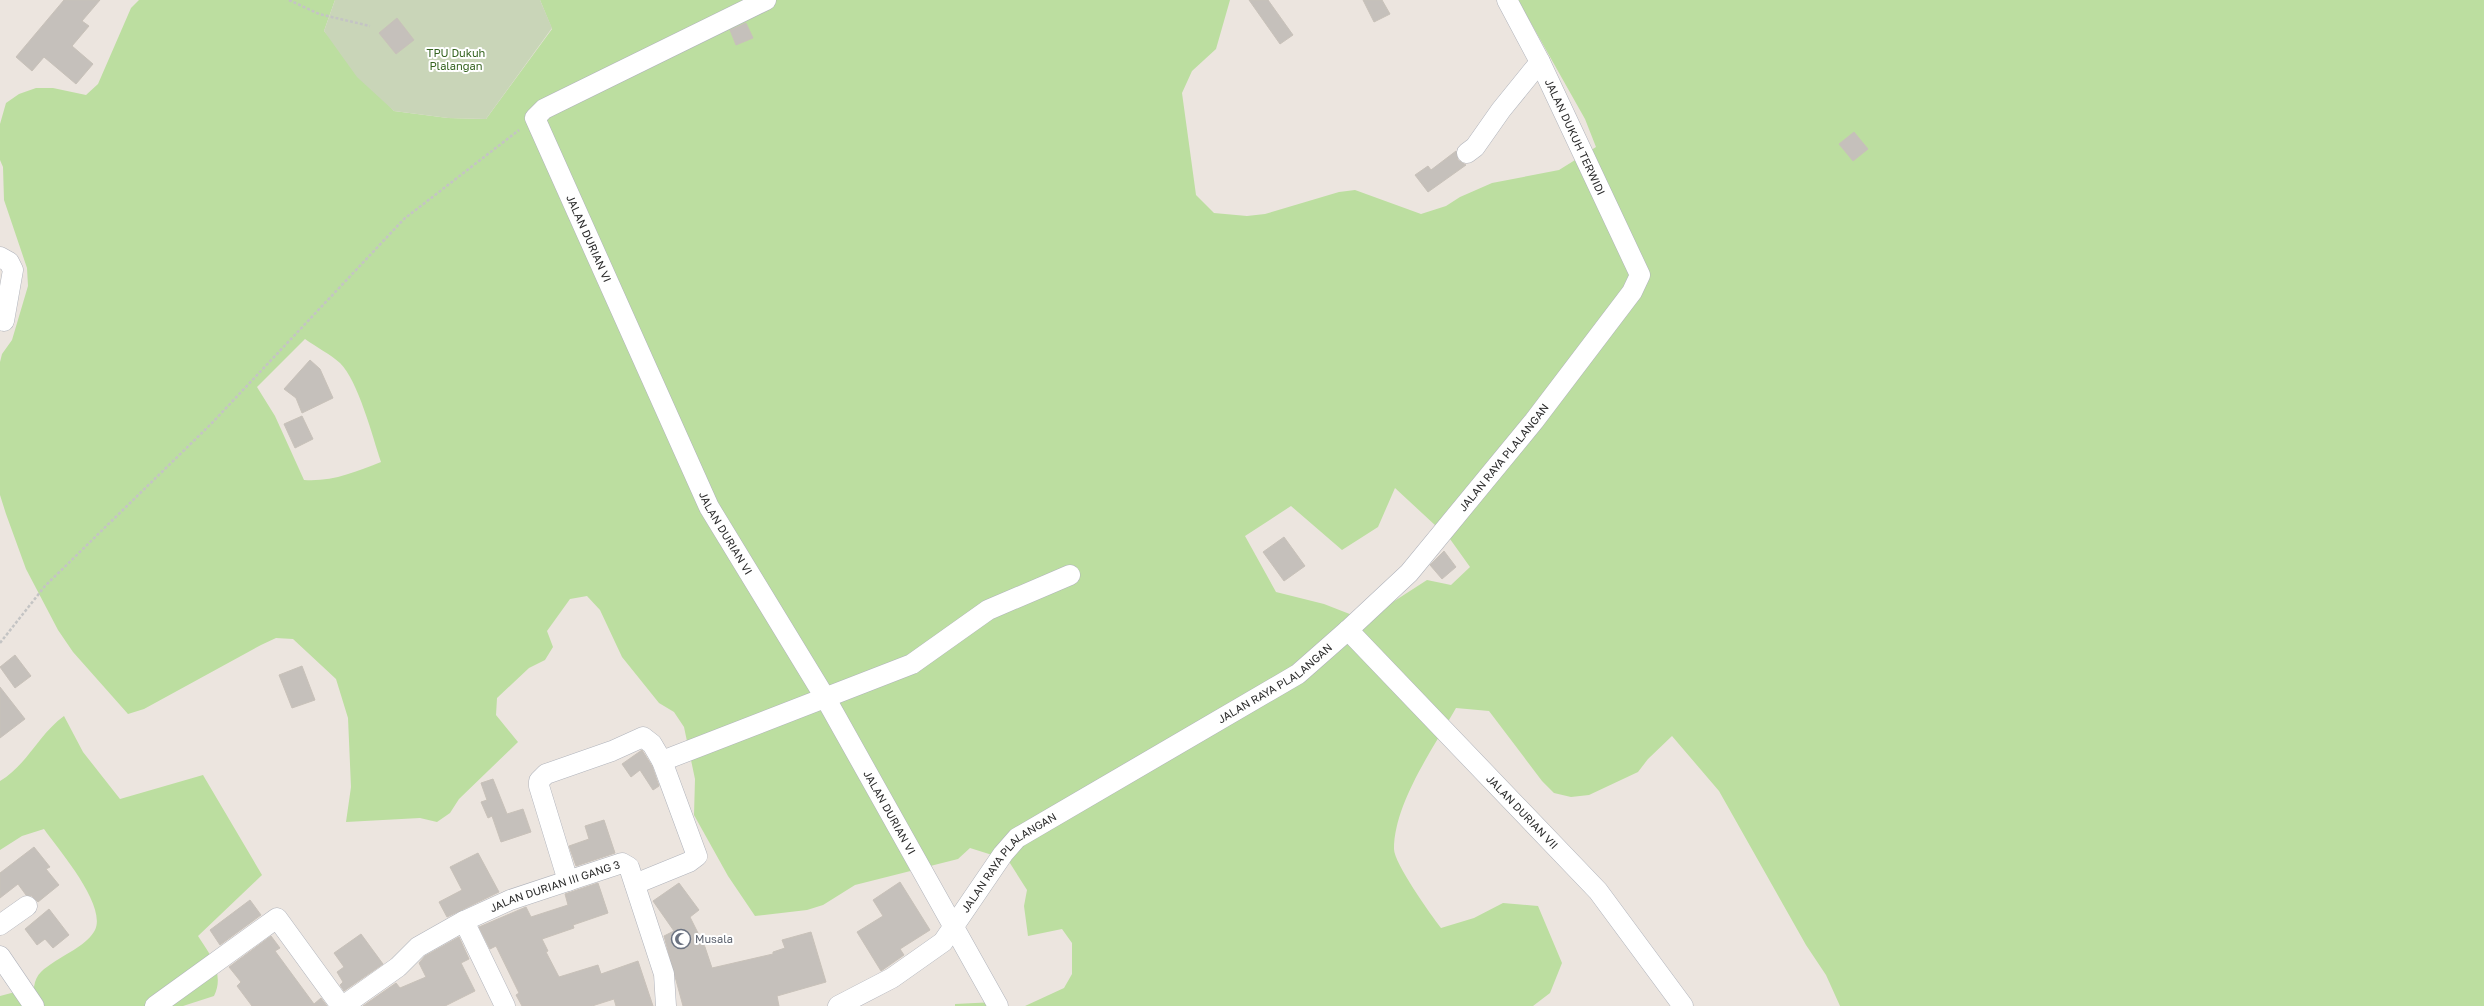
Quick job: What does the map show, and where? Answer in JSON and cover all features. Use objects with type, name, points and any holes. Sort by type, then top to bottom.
[{"type":"street","points":[[535,118],[544,109],[766,0]]},
{"type":"street","name":"JALAN DUKUH TERWIDI","points":[[1508,0],[1540,62],[1640,274]]},
{"type":"street","points":[[1467,153],[1476,147],[1501,110],[1540,62]]},
{"type":"street","name":"JALAN DURIAN VI","points":[[535,118],[709,507],[826,699],[954,928]]},
{"type":"street","points":[[0,257],[10,262],[13,270],[4,320]]},
{"type":"street","name":"JALAN RAYA PLALANGAN","points":[[838,1006],[898,973],[943,942],[954,928],[1003,854],[1017,838],[1298,674],[1348,630],[1409,574],[1461,511],[1534,421],[1627,298],[1640,274]]},
{"type":"street","points":[[662,761],[826,699],[912,664],[988,610],[1070,575]]},
{"type":"street","name":"JALAN DURIAN VII","points":[[1348,630],[1598,891],[1683,1006]]},
{"type":"street","points":[[568,881],[539,786],[542,777],[643,737],[652,744],[662,761],[697,856],[689,862],[635,884]]},
{"type":"street","name":"JALAN DURIAN III GANG 3","points":[[342,1006],[398,967],[418,947],[471,917],[510,900],[622,863],[630,867],[664,974],[666,1006]]},
{"type":"street","points":[[0,925],[27,906]]},
{"type":"street","points":[[471,917],[505,1006]]},
{"type":"street","points":[[155,1006],[277,918],[342,1006]]},
{"type":"street","points":[[954,928],[998,1006]]},
{"type":"street","points":[[0,956],[34,1006]]},
{"type":"path","points":[[289,0],[319,14],[370,26]]},
{"type":"path","points":[[0,643],[45,586],[211,424],[404,219],[535,118]]},
{"type":"green space","points":[[139,0],[335,0],[324,31],[394,111],[448,118],[486,119],[552,29],[540,0],[1230,0],[1216,49],[1192,71],[1182,93],[1196,195],[1214,213],[1247,216],[1265,214],[1339,192],[1355,190],[1421,214],[1446,206],[1460,197],[1492,183],[1559,170],[1596,147],[1585,119],[1518,0],[2484,0],[2484,1006],[1840,1006],[1826,975],[1806,945],[1719,791],[1672,736],[1648,759],[1638,772],[1589,795],[1571,797],[1554,793],[1542,781],[1489,711],[1456,708],[1408,794],[1396,831],[1394,849],[1406,877],[1441,928],[1474,918],[1503,903],[1538,906],[1562,963],[1550,993],[1533,1006],[1025,1006],[1064,988],[1072,974],[1072,943],[1062,929],[1028,936],[1024,906],[1027,890],[1008,860],[970,848],[958,859],[855,885],[823,905],[807,910],[755,916],[728,876],[694,815],[695,779],[684,727],[674,712],[659,703],[622,657],[600,610],[587,596],[570,599],[547,631],[553,647],[545,660],[529,668],[497,698],[496,715],[518,742],[459,799],[450,813],[437,822],[420,818],[346,822],[351,787],[348,718],[336,679],[293,639],[276,638],[144,709],[128,714],[73,652],[58,630],[26,569],[0,495],[0,362],[2,354],[12,340],[28,286],[27,268],[4,200],[3,167],[0,160],[0,124],[6,103],[19,94],[36,88],[53,88],[86,95],[98,84],[131,8]],"holes":[[[305,339],[340,363],[347,371],[359,395],[381,462],[353,473],[334,478],[304,480],[275,416],[257,387]],[[1395,488],[1450,539],[1470,567],[1451,585],[1427,580],[1365,620],[1324,604],[1276,592],[1245,536],[1291,506],[1342,550],[1378,527]]]},
{"type":"green space","name":"TPU Dukuh Plalangan","points":[[335,0],[540,0],[552,28],[486,119],[448,118],[394,111],[357,77],[324,31]]},
{"type":"green space","points":[[64,716],[83,752],[120,799],[203,775],[262,875],[198,936],[215,964],[218,980],[214,996],[183,1006],[0,1006],[0,996],[34,987],[35,982],[41,972],[82,944],[92,935],[95,930],[97,919],[94,906],[88,892],[44,829],[22,836],[0,850],[0,781],[18,767],[55,723]]},
{"type":"green space","points":[[995,1002],[1000,1006],[955,1006],[955,1004]]},
{"type":"building","points":[[64,0],[100,0],[82,21],[89,26],[72,46],[93,64],[76,84],[44,57],[32,71],[16,57]]},
{"type":"building","points":[[1249,0],[1268,0],[1293,35],[1280,44]]},
{"type":"building","points":[[1363,0],[1382,0],[1390,14],[1374,22]]},
{"type":"building","points":[[397,18],[414,40],[396,54],[379,33]]},
{"type":"building","points":[[746,23],[753,38],[736,45],[730,30]]},
{"type":"building","points":[[1854,132],[1868,149],[1853,161],[1839,144]]},
{"type":"building","points":[[1456,151],[1458,160],[1466,165],[1428,192],[1415,175],[1428,166],[1431,170]]},
{"type":"building","points":[[310,360],[320,369],[333,398],[302,413],[296,398],[284,389]]},
{"type":"building","points":[[302,416],[313,439],[295,448],[284,424]]},
{"type":"building","points":[[1284,537],[1305,566],[1284,581],[1263,552]]},
{"type":"building","points":[[1444,551],[1456,567],[1442,579],[1430,565]]},
{"type":"building","points":[[15,655],[31,676],[15,688],[0,667]]},
{"type":"building","points":[[302,666],[315,700],[292,708],[279,675]]},
{"type":"building","points":[[0,687],[25,719],[0,738]]},
{"type":"building","points":[[642,750],[652,766],[659,786],[653,790],[640,770],[631,777],[622,764]]},
{"type":"building","points":[[493,779],[507,814],[523,809],[531,832],[501,842],[492,816],[488,818],[481,802],[487,800],[481,783]]},
{"type":"building","points":[[604,820],[615,853],[576,866],[569,846],[589,839],[585,826]]},
{"type":"building","points":[[34,847],[50,867],[46,869],[59,885],[38,902],[32,896],[26,895],[18,884],[0,898],[0,873]]},
{"type":"building","points":[[478,853],[499,892],[447,917],[439,902],[462,890],[450,867]]},
{"type":"building","points":[[900,882],[930,930],[900,949],[904,955],[881,971],[857,932],[883,916],[873,900]]},
{"type":"building","points":[[598,883],[608,913],[573,925],[574,928],[542,939],[548,951],[546,952],[559,977],[598,965],[601,974],[638,961],[653,1006],[616,1006],[614,999],[592,1006],[522,1006],[516,995],[519,993],[496,946],[490,949],[479,927],[526,907],[531,917],[568,905],[565,894]]},
{"type":"building","points":[[679,883],[699,910],[690,917],[705,947],[712,968],[773,954],[773,952],[785,948],[782,940],[811,932],[826,982],[777,996],[779,1006],[683,1006],[664,936],[674,931],[653,901]]},
{"type":"building","points":[[250,900],[261,915],[220,945],[210,930]]},
{"type":"building","points":[[49,909],[69,935],[53,948],[45,939],[37,945],[25,929]]},
{"type":"building","points":[[361,934],[383,964],[344,991],[340,985],[343,982],[337,972],[344,967],[334,953]]},
{"type":"building","points":[[271,936],[280,948],[275,951],[314,1004],[321,998],[327,1006],[252,1006],[237,986],[241,982],[229,967]]},
{"type":"building","points":[[459,937],[469,959],[461,963],[475,991],[445,1006],[363,1006],[396,983],[400,988],[426,977],[419,963],[425,956]]},
{"type":"place","name":"Musala","points":[[681,939]]}]
